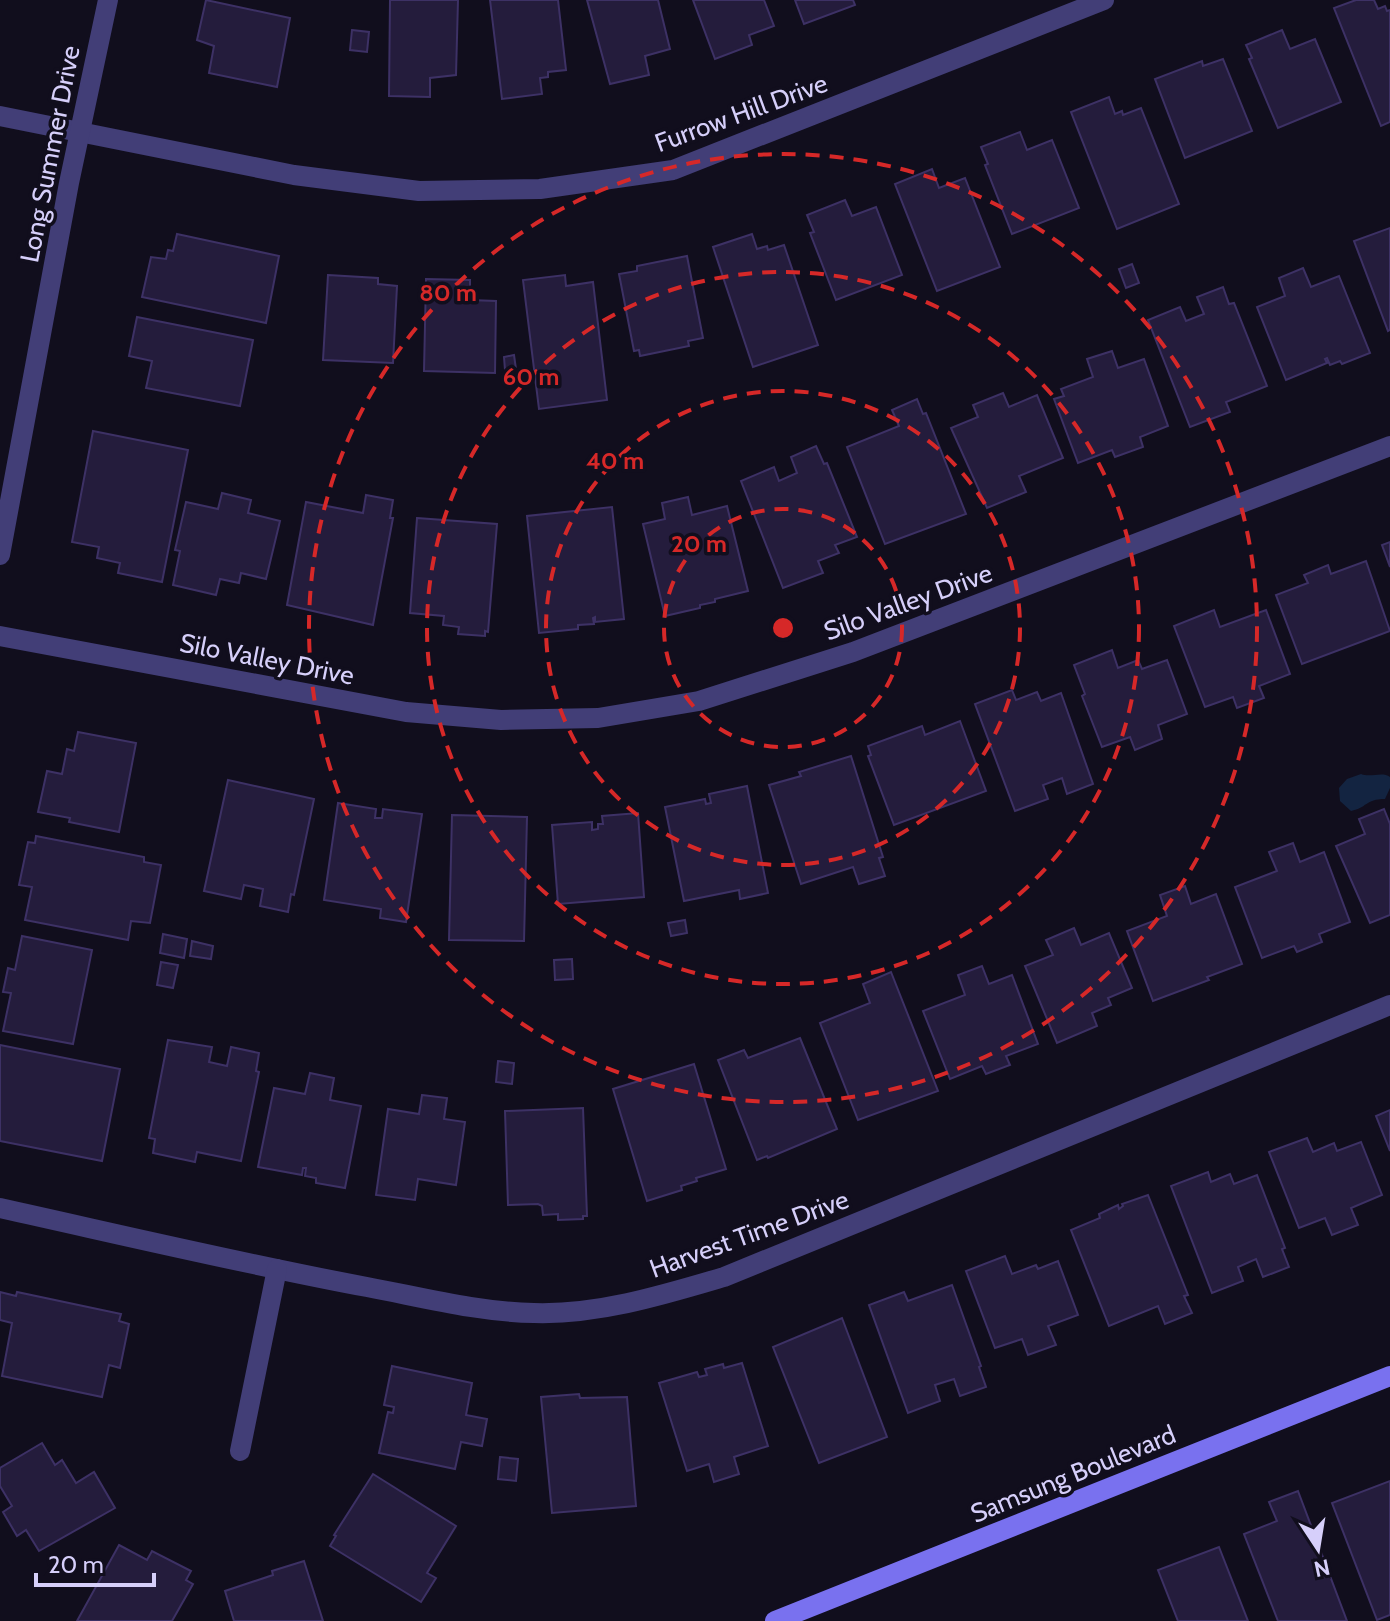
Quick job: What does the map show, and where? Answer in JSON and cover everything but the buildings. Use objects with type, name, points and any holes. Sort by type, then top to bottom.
[{"type":"street","name":"Long Summer Drive","points":[[0,555],[108,0]]},
{"type":"street","name":"Furrow Hill Drive","points":[[0,116],[294,175],[419,191],[540,189],[673,170],[1104,0]]},
{"type":"street","name":"Silo Valley Drive","points":[[0,636],[406,712],[501,720],[598,718],[699,701],[853,652],[1390,446]]},
{"type":"street","name":"Harvest Time Drive","points":[[0,1208],[277,1269],[447,1302],[534,1313],[577,1310],[651,1299],[724,1277],[1390,1005]]},
{"type":"street","points":[[240,1451],[277,1269]]},
{"type":"street","name":"Samsung Boulevard","points":[[775,1621],[1390,1376]]},
{"type":"water","points":[[1361,774],[1387,775],[1390,777],[1390,788],[1385,799],[1374,800],[1351,811],[1340,801],[1339,788],[1347,779]]}]
